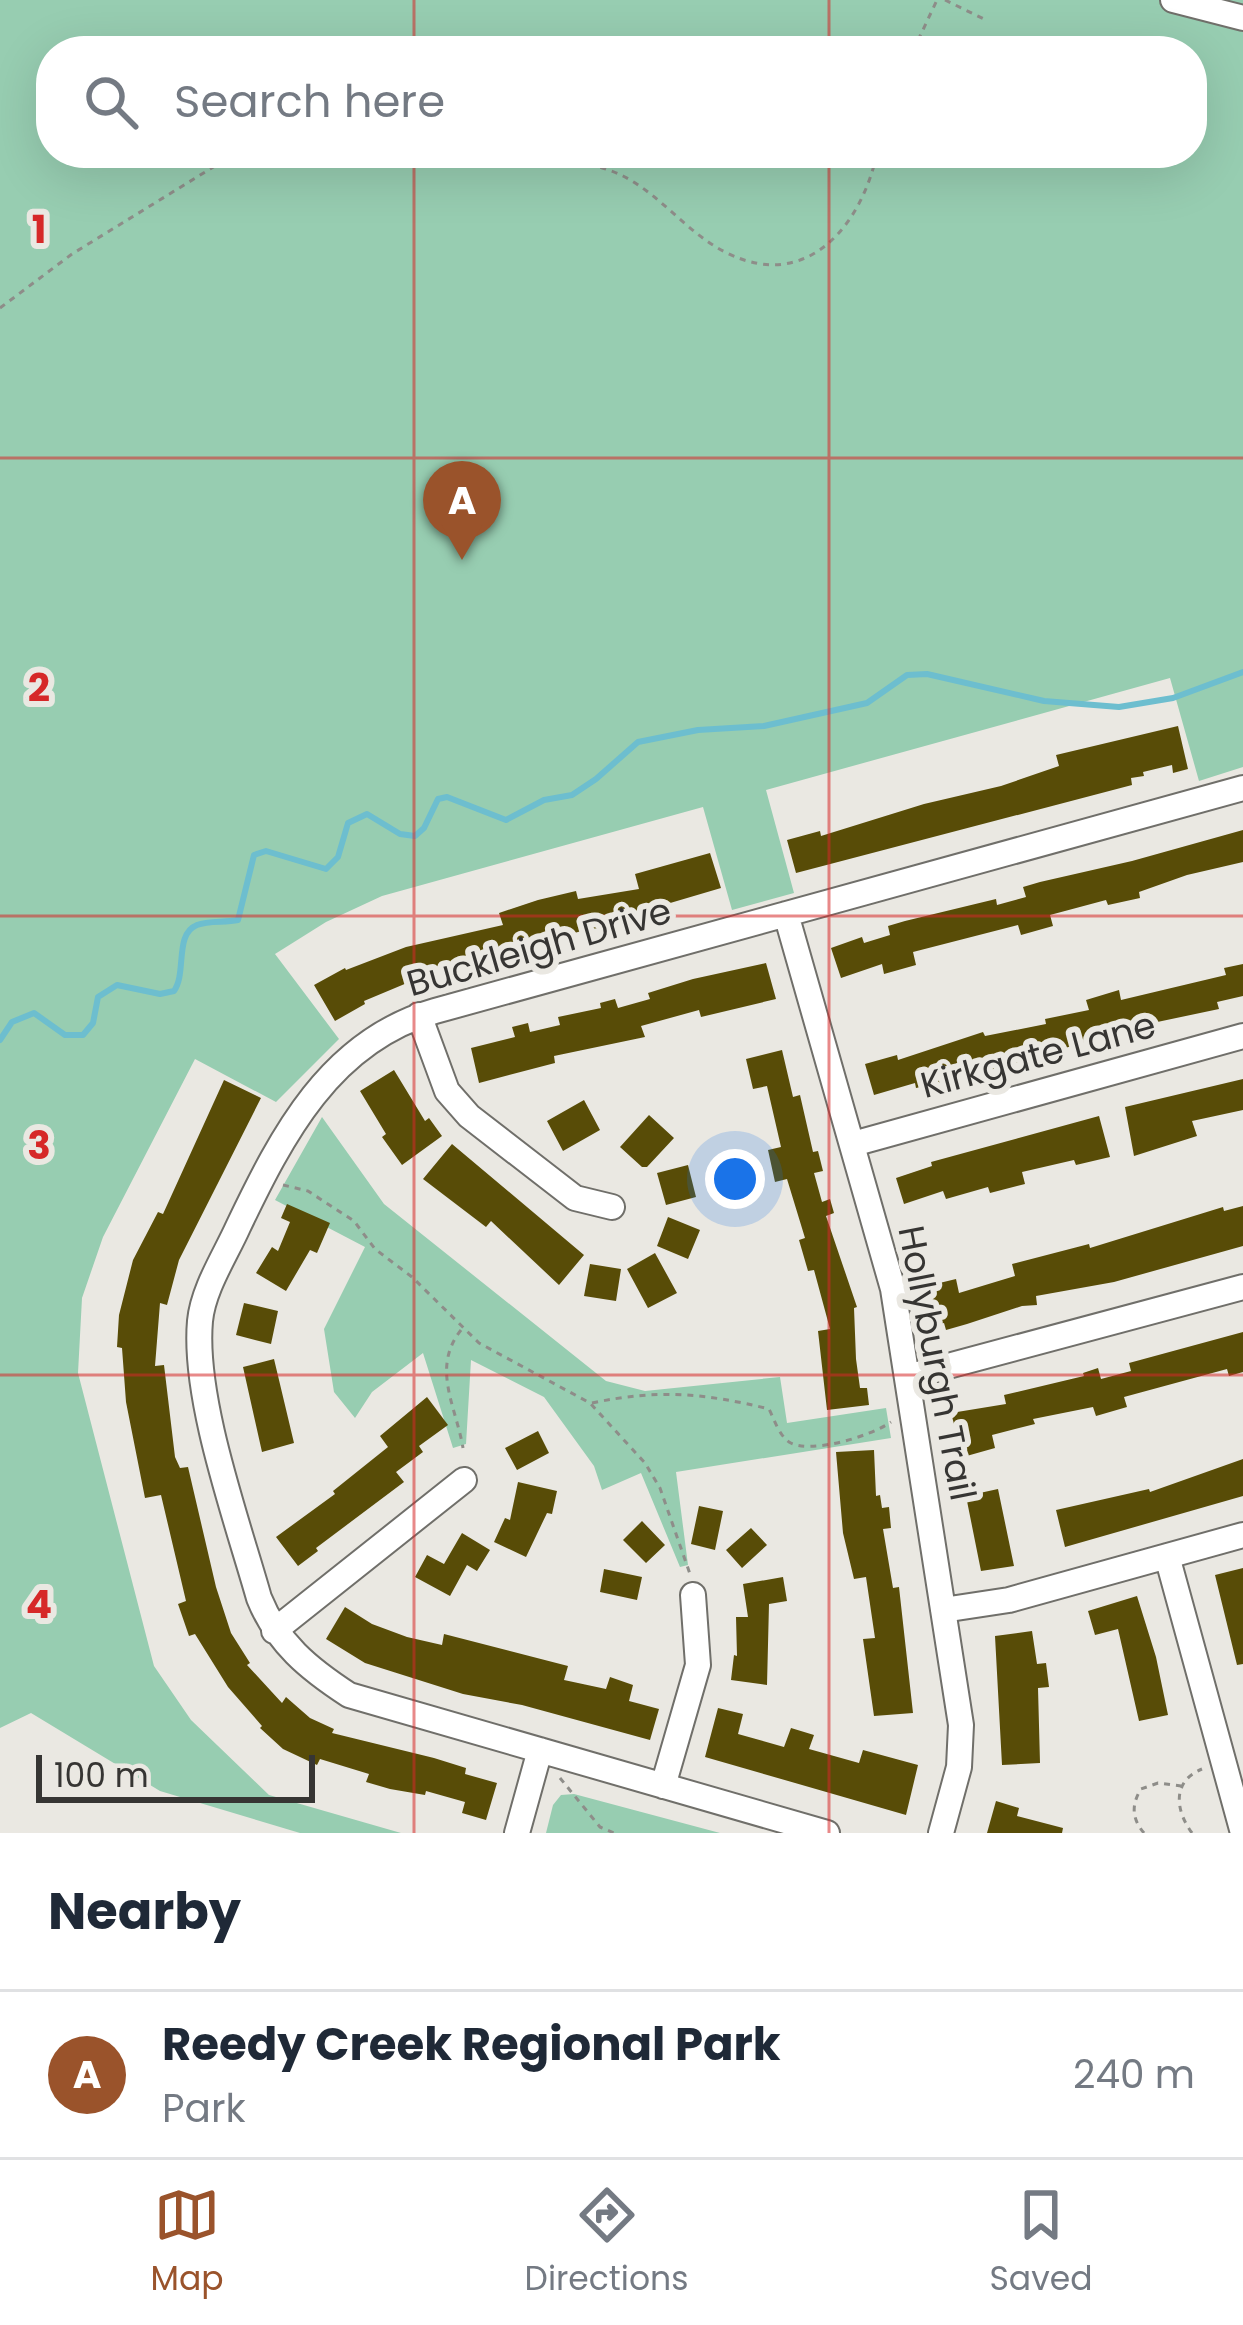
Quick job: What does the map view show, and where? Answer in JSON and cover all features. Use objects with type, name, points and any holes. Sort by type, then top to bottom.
[{"type":"street","points":[[1173,0],[1243,18]]},
{"type":"street","name":"Buckleigh Drive","points":[[827,1833],[349,1696],[305,1664],[274,1630],[259,1598],[202,1385],[200,1317],[212,1283],[263,1175],[308,1099],[378,1034],[419,1016],[1243,788]]},
{"type":"street","name":"Hollyburgh Trail","points":[[786,914],[892,1288],[908,1377],[961,1725],[959,1767],[941,1833]]},
{"type":"street","points":[[419,1016],[447,1091],[469,1116],[575,1198],[612,1207]]},
{"type":"street","name":"Kirkgate Lane","points":[[853,1144],[1243,1036]]},
{"type":"street","points":[[908,1377],[1243,1287]]},
{"type":"street","points":[[274,1630],[464,1480]]},
{"type":"street","points":[[943,1610],[1010,1600],[1243,1534]]},
{"type":"street","points":[[1167,1556],[1243,1833]]},
{"type":"street","points":[[663,1786],[698,1665],[693,1595]]},
{"type":"street","points":[[517,1833],[540,1750]]},
{"type":"path","points":[[920,36],[937,0]]},
{"type":"path","points":[[946,0],[988,21]]},
{"type":"path","points":[[0,308],[72,254],[212,168]]},
{"type":"path","points":[[594,168],[622,176],[729,255],[763,263],[814,256],[836,237],[860,208],[872,168]]},
{"type":"path","points":[[276,1182],[308,1191],[354,1220],[375,1249],[412,1277],[479,1343],[590,1403],[646,1463],[660,1488],[688,1560],[693,1595]]},
{"type":"path","points":[[463,1328],[454,1338],[444,1375],[463,1448]]},
{"type":"path","points":[[590,1403],[641,1393],[684,1393],[769,1408],[783,1436],[805,1446],[866,1437],[895,1419]]},
{"type":"path","points":[[1192,1833],[1178,1804],[1181,1786],[1191,1773],[1210,1767]]},
{"type":"path","points":[[559,1777],[600,1827],[614,1833]]},
{"type":"path","points":[[1144,1833],[1133,1810],[1141,1790],[1158,1783],[1181,1786]]},
{"type":"green space","points":[[0,0],[1243,0],[1243,767],[1199,781],[1170,678],[766,790],[794,893],[732,910],[703,807],[382,896],[326,922],[275,954],[339,1039],[276,1102],[195,1059],[103,1237],[82,1298],[78,1373],[154,1666],[191,1720],[269,1795],[401,1833],[300,1833],[160,1791],[31,1713],[0,1728]]},
{"type":"green space","points":[[322,1117],[384,1204],[606,1381],[645,1391],[780,1377],[787,1423],[886,1408],[891,1438],[676,1472],[688,1565],[680,1567],[641,1473],[602,1490],[594,1466],[544,1397],[471,1360],[466,1444],[453,1448],[423,1353],[372,1392],[355,1418],[334,1392],[324,1329],[365,1247],[275,1200]]},
{"type":"green space","points":[[574,1794],[720,1833],[546,1833],[553,1805],[561,1795]]},
{"type":"building","points":[[1178,726],[1188,769],[1173,773],[1172,765],[1143,772],[1144,776],[1131,778],[1132,785],[796,873],[787,840],[820,831],[821,836],[1001,786],[1059,766],[1056,755]]},
{"type":"building","points":[[1243,830],[1243,862],[1187,875],[1139,892],[1140,898],[1108,905],[1106,900],[1050,915],[1053,926],[1021,935],[1018,925],[913,952],[916,965],[884,974],[882,964],[841,978],[831,948],[862,937],[864,943],[890,935],[888,926],[905,921],[996,899],[997,905],[1026,897],[1023,887],[1040,882]]},
{"type":"building","points":[[710,853],[721,888],[660,906],[661,912],[631,923],[585,930],[497,955],[497,959],[405,977],[407,983],[364,1001],[335,1021],[314,985],[345,968],[406,947],[503,925],[499,913],[538,900],[576,891],[578,899],[639,889],[635,874]]},
{"type":"building","points":[[766,963],[776,999],[701,1017],[699,1010],[641,1026],[645,1037],[554,1056],[555,1063],[479,1083],[471,1048],[515,1037],[512,1027],[528,1023],[530,1032],[560,1025],[558,1017],[601,1008],[600,1003],[615,999],[618,1008],[693,979]]},
{"type":"building","points":[[1243,964],[1243,996],[1217,1002],[1219,1009],[1143,1025],[963,1078],[916,1088],[915,1083],[874,1095],[865,1064],[897,1055],[898,1060],[983,1032],[985,1036],[1046,1024],[1045,1019],[1089,1010],[1086,1000],[1119,990],[1121,1000],[1226,975],[1224,968]]},
{"type":"building","points":[[782,1050],[793,1097],[800,1095],[813,1152],[818,1151],[823,1171],[814,1173],[822,1202],[830,1199],[834,1213],[826,1216],[857,1307],[856,1359],[860,1388],[867,1388],[869,1405],[827,1410],[818,1331],[830,1329],[814,1270],[808,1271],[799,1240],[805,1238],[787,1179],[775,1182],[768,1150],[781,1147],[767,1086],[753,1089],[746,1059]]},
{"type":"building","points":[[394,1070],[425,1121],[429,1118],[442,1136],[402,1165],[360,1091]]},
{"type":"building","points":[[1243,1079],[1243,1110],[1192,1121],[1197,1136],[1134,1156],[1125,1107]]},
{"type":"building","points":[[224,1080],[261,1098],[179,1260],[167,1305],[160,1303],[155,1366],[164,1365],[175,1457],[180,1468],[188,1467],[231,1633],[247,1665],[282,1703],[286,1697],[310,1718],[334,1729],[332,1733],[434,1758],[497,1783],[486,1820],[462,1813],[465,1802],[426,1791],[425,1795],[390,1789],[366,1782],[369,1774],[320,1759],[317,1765],[283,1749],[228,1687],[195,1634],[189,1636],[178,1604],[186,1601],[161,1495],[145,1498],[126,1402],[122,1348],[117,1347],[119,1315],[133,1260],[158,1212],[163,1214]]},
{"type":"building","points":[[584,1100],[600,1130],[563,1151],[547,1121]]},
{"type":"building","points":[[649,1115],[674,1138],[642,1167],[620,1147]]},
{"type":"building","points":[[1099,1116],[1110,1157],[1022,1172],[1025,1184],[990,1193],[988,1187],[946,1199],[943,1191],[904,1204],[896,1178],[932,1166],[931,1162]]},
{"type":"building","points":[[452,1144],[584,1255],[559,1285],[491,1221],[486,1227],[423,1179]]},
{"type":"building","points":[[688,1165],[696,1197],[666,1205],[657,1173]]},
{"type":"building","points":[[287,1204],[330,1223],[317,1253],[310,1250],[286,1291],[256,1273],[272,1247],[278,1251],[290,1222],[281,1218]]},
{"type":"building","points":[[1243,1206],[1243,1246],[1114,1282],[1036,1296],[1037,1305],[946,1330],[944,1323],[932,1326],[923,1287],[956,1279],[959,1293],[1015,1276],[1012,1264],[1089,1244],[1090,1248],[1223,1207],[1224,1211]]},
{"type":"building","points":[[668,1217],[700,1230],[688,1259],[657,1246]]},
{"type":"building","points":[[655,1253],[677,1293],[648,1308],[627,1269]]},
{"type":"building","points":[[590,1264],[621,1269],[616,1301],[584,1296]]},
{"type":"building","points":[[244,1303],[278,1311],[271,1344],[236,1335]]},
{"type":"building","points":[[1243,1332],[1243,1372],[1229,1376],[1227,1369],[1124,1397],[1127,1407],[1096,1416],[1093,1407],[1033,1419],[1035,1424],[992,1435],[995,1448],[963,1457],[951,1413],[1006,1404],[1004,1395],[1084,1376],[1098,1368],[1101,1379],[1131,1371],[1129,1363]]},
{"type":"building","points":[[274,1359],[294,1443],[262,1452],[243,1367]]},
{"type":"building","points":[[427,1397],[448,1425],[419,1446],[423,1452],[396,1472],[404,1482],[298,1566],[276,1537],[388,1447],[380,1436]]},
{"type":"building","points":[[538,1431],[549,1453],[517,1470],[505,1448]]},
{"type":"building","points":[[874,1450],[876,1496],[880,1495],[882,1508],[889,1507],[891,1528],[883,1529],[893,1588],[899,1587],[913,1713],[874,1716],[863,1639],[875,1638],[866,1577],[854,1579],[843,1533],[836,1452]]},
{"type":"building","points":[[1243,1459],[1243,1496],[1065,1547],[1056,1510],[1150,1492]]},
{"type":"building","points":[[518,1482],[557,1491],[552,1514],[547,1513],[526,1557],[494,1542],[505,1518],[510,1520]]},
{"type":"building","points":[[998,1489],[1014,1566],[981,1571],[966,1496]]},
{"type":"building","points":[[699,1506],[723,1511],[715,1550],[691,1544]]},
{"type":"building","points":[[642,1521],[665,1545],[646,1563],[623,1540]]},
{"type":"building","points":[[751,1528],[767,1545],[742,1568],[726,1550]]},
{"type":"building","points":[[462,1533],[490,1550],[477,1571],[467,1565],[450,1596],[415,1577],[427,1555],[444,1564]]},
{"type":"building","points":[[1243,1568],[1243,1664],[1237,1665],[1215,1575]]},
{"type":"building","points":[[604,1569],[642,1577],[637,1600],[600,1592]]},
{"type":"building","points":[[783,1577],[787,1601],[769,1604],[767,1685],[731,1680],[737,1656],[736,1617],[748,1617],[743,1584]]},
{"type":"building","points":[[1137,1596],[1168,1715],[1139,1721],[1118,1629],[1095,1635],[1088,1611]]},
{"type":"building","points":[[345,1607],[407,1637],[442,1645],[444,1634],[568,1666],[564,1680],[606,1689],[610,1677],[633,1685],[629,1701],[659,1709],[650,1740],[463,1694],[365,1663],[326,1639]]},
{"type":"building","points":[[1032,1631],[1037,1664],[1046,1663],[1049,1687],[1038,1688],[1040,1763],[1002,1765],[995,1636]]},
{"type":"building","points":[[718,1708],[743,1714],[738,1734],[784,1747],[791,1728],[814,1735],[809,1749],[859,1763],[863,1750],[918,1765],[906,1815],[705,1757]]},
{"type":"building","points":[[996,1801],[1019,1808],[1017,1816],[1063,1828],[1062,1833],[987,1833]]},
{"type":"waterway","points":[[0,1040],[12,1022],[34,1013],[65,1035],[83,1035],[93,1023],[98,997],[117,985],[160,994],[174,991],[190,930],[202,923],[238,920],[254,855],[266,851],[326,869],[338,857],[348,823],[367,814],[400,834],[415,836],[438,799],[447,797],[506,820],[544,800],[572,795],[638,742],[698,730],[764,726],[867,703],[907,675],[927,674],[1044,701],[1119,707],[1173,698],[1243,672]]},
{"type":"place","name":"Reedy Creek Regional Park","points":[[462,560]]}]
